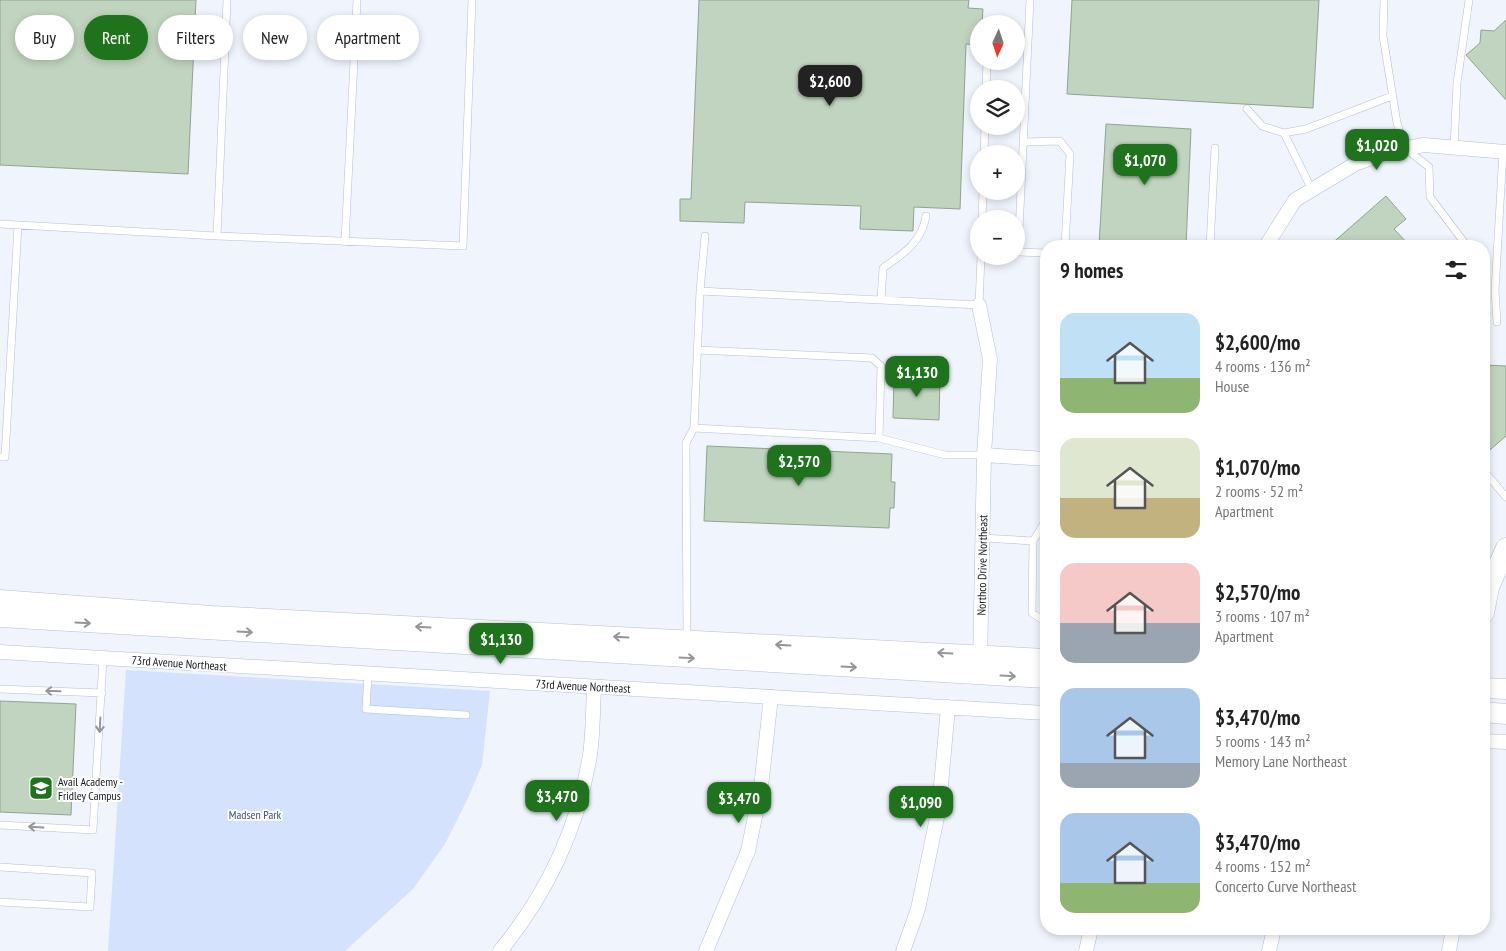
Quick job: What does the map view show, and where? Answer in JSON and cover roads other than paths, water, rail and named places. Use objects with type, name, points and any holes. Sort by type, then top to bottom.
[{"type":"street","points":[[1270,240],[1295,200],[1355,164],[1391,151],[1424,146],[1504,152]]},
{"type":"street","name":"Northco Drive Northeast","points":[[979,304],[990,359],[984,455],[980,675]]},
{"type":"street","points":[[984,455],[1040,459]]},
{"type":"street","points":[[1490,585],[1506,548]]},
{"type":"street","points":[[0,600],[211,616],[1040,659]]},
{"type":"street","points":[[0,617],[1040,678]]},
{"type":"street","name":"73rd Avenue Northeast","points":[[0,652],[1040,713]]},
{"type":"street","points":[[500,951],[539,896],[564,847],[582,793],[590,754],[594,687]]},
{"type":"street","points":[[1490,688],[1506,689]]},
{"type":"street","points":[[706,951],[748,851],[761,787],[771,697]]},
{"type":"street","points":[[903,951],[918,909],[938,816],[948,707]]},
{"type":"street","points":[[1490,713],[1506,714]]},
{"type":"street","points":[[1490,741],[1506,742]]},
{"type":"street","points":[[1086,951],[1090,935]]},
{"type":"street","points":[[1269,951],[1273,935]]},
{"type":"street","points":[[1448,951],[1452,935]]},
{"type":"lane","points":[[216,236],[227,0]]},
{"type":"lane","points":[[345,242],[357,0]]},
{"type":"lane","points":[[0,224],[216,236],[464,246],[472,0]]},
{"type":"lane","points":[[1020,210],[1030,0]]},
{"type":"lane","points":[[1384,0],[1383,36],[1397,123],[1405,148],[1429,167],[1430,197],[1462,240]]},
{"type":"lane","points":[[1454,148],[1458,74],[1469,0]]},
{"type":"lane","points":[[1247,109],[1262,126],[1284,133],[1306,129],[1392,96]]},
{"type":"lane","points":[[1284,133],[1312,190]]},
{"type":"lane","points":[[1024,142],[1060,142],[1070,154],[1065,240]]},
{"type":"lane","points":[[1210,240],[1215,148]]},
{"type":"lane","points":[[1497,322],[1495,291],[1504,152]]},
{"type":"lane","points":[[881,300],[883,268],[911,248],[924,227],[926,216]]},
{"type":"lane","points":[[0,457],[4,457],[18,225]]},
{"type":"lane","points":[[686,640],[686,443],[694,428],[700,291],[705,236]]},
{"type":"lane","points":[[1025,252],[1040,253]]},
{"type":"lane","points":[[700,291],[979,304],[981,265]]},
{"type":"lane","points":[[697,350],[872,358],[881,366],[879,438]]},
{"type":"lane","points":[[694,428],[879,438],[945,455],[984,455]]},
{"type":"lane","points":[[1490,478],[1506,497]]},
{"type":"lane","points":[[1040,530],[1033,541],[1032,613],[1040,618]]},
{"type":"lane","points":[[982,538],[1033,541]]},
{"type":"lane","points":[[0,825],[93,830],[103,658]]},
{"type":"lane","points":[[368,674],[366,709],[466,715]]},
{"type":"lane","points":[[0,689],[102,693]]},
{"type":"lane","points":[[0,867],[92,873],[90,907],[0,902]]},
{"type":"place","name":"Avail Academy - Fridley Campus","points":[[41,788]]},
{"type":"park label","name":"Madsen Park","points":[[255,814]]}]
